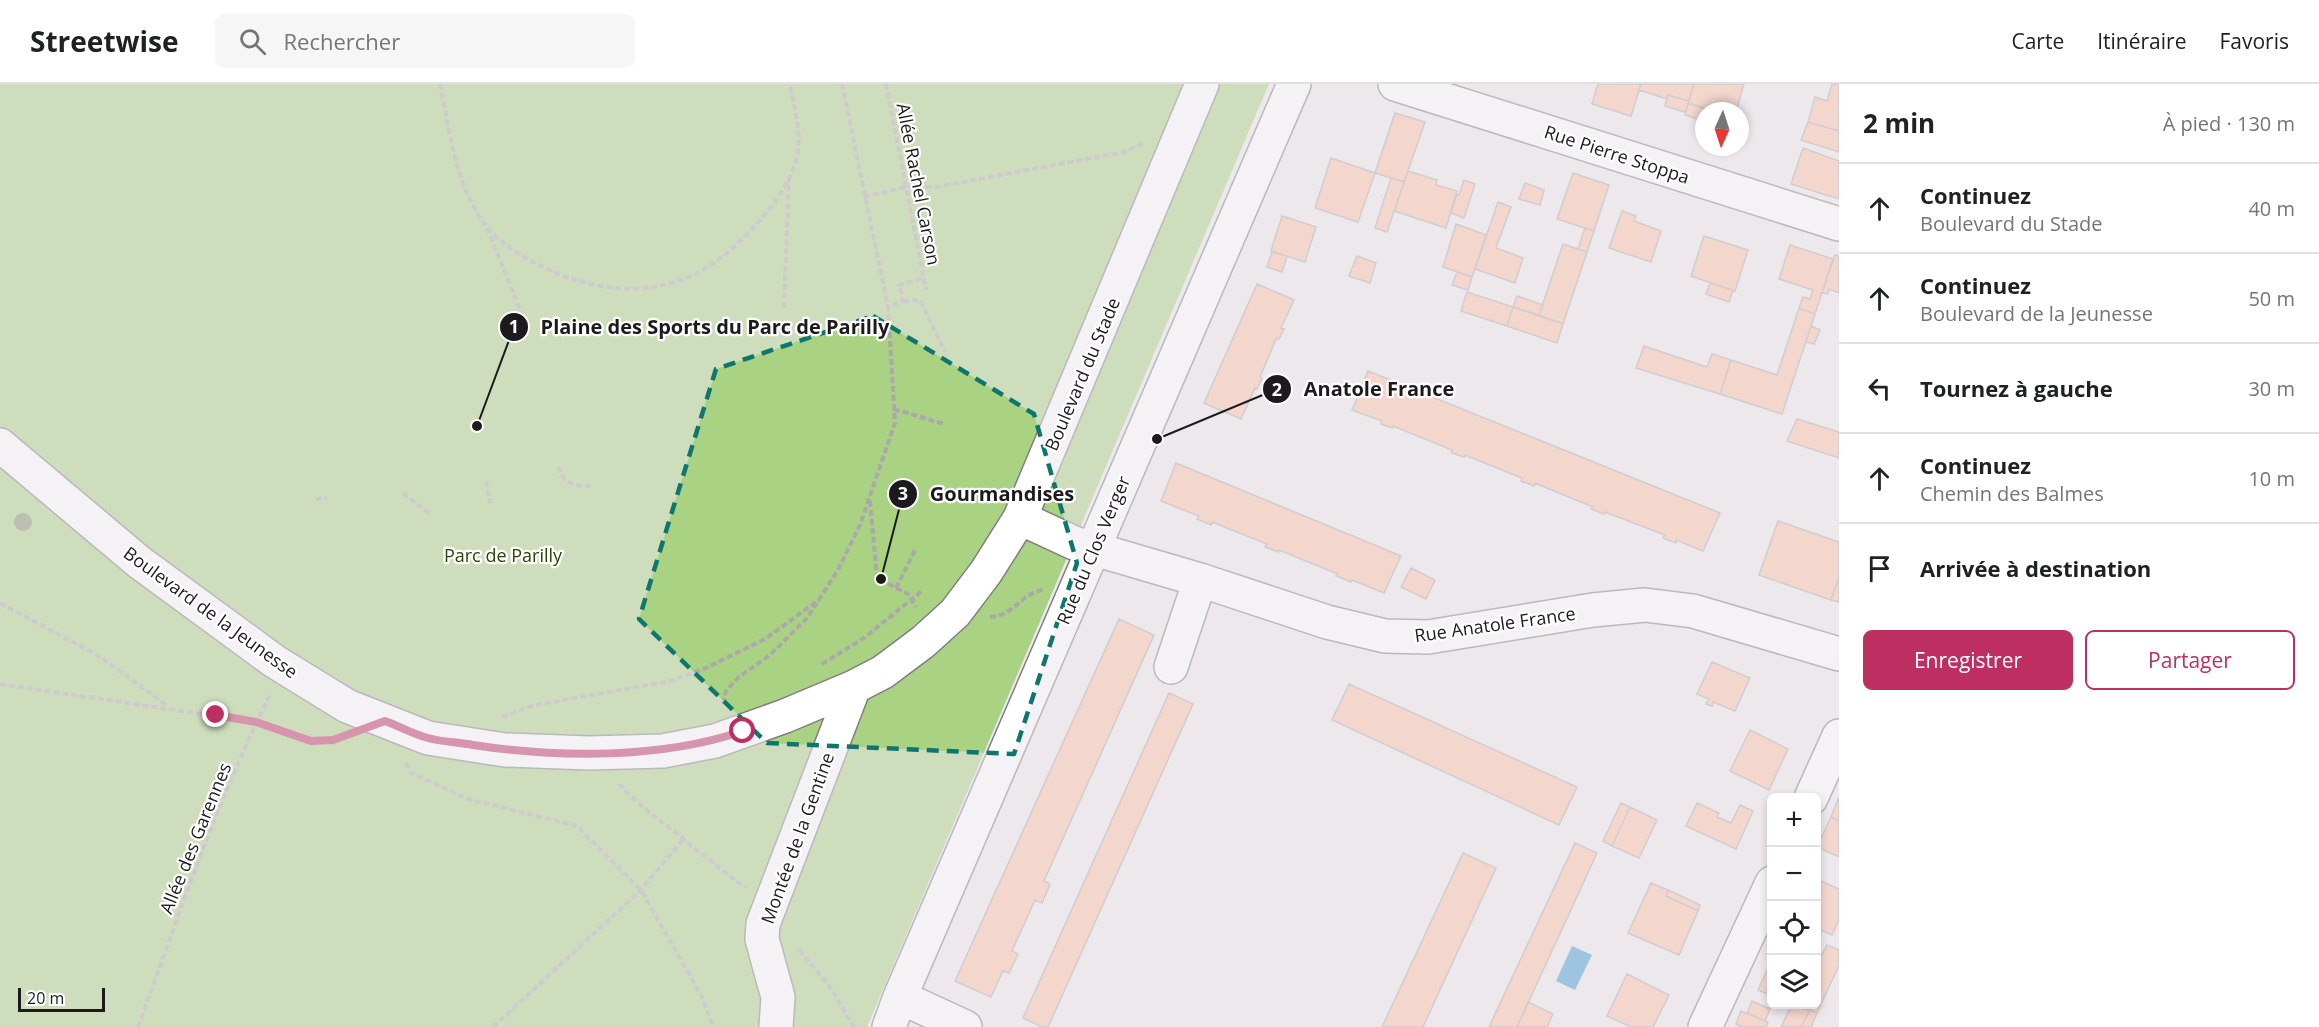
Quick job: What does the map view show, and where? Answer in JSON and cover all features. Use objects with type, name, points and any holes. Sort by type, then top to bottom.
[{"type":"street","name":"Boulevard du Stade","points":[[589,753],[663,751],[715,741],[785,716],[854,687],[883,672],[933,633],[959,609],[986,572],[1020,516],[1202,84]]},
{"type":"street","name":"Rue du Clos Verger","points":[[894,1014],[1294,84]]},
{"type":"street","name":"Rue Pierre Stoppa","points":[[1395,84],[1839,224]]},
{"type":"street","name":"Boulevard de la Jeunesse","points":[[0,445],[139,562],[274,661],[348,706],[428,738],[505,750],[589,753]]},
{"type":"street","name":"Rue Anatole France","points":[[1020,516],[1074,543],[1094,550],[1200,580],[1327,622],[1385,636],[1428,637],[1593,610],[1646,605],[1693,610],[1839,654]]},
{"type":"street","points":[[1171,667],[1200,580]]},
{"type":"street","name":"Montée de la Gentine","points":[[776,1027],[778,997],[762,939],[763,924],[854,687]]},
{"type":"street","points":[[1813,793],[1839,736]]},
{"type":"street","points":[[1705,1027],[1767,894]]},
{"type":"street","points":[[894,1014],[965,1027]]},
{"type":"path","points":[[440,84],[455,160],[468,196],[487,227],[528,330]]},
{"type":"path","points":[[487,227],[509,248],[532,262],[575,281],[605,287],[645,287],[678,281],[714,263],[741,242],[770,209],[789,178],[798,151],[796,114],[790,84]]},
{"type":"path","points":[[732,706],[722,710],[726,691],[740,676],[770,655],[800,628],[838,570],[856,534],[895,423],[888,308],[842,84]]},
{"type":"path","name":"Allée Rachel Carson","points":[[885,84],[926,290]]},
{"type":"path","points":[[864,197],[906,187],[936,187],[1124,152],[1144,142]]},
{"type":"path","points":[[784,308],[789,178]]},
{"type":"path","points":[[903,301],[899,285],[924,278]]},
{"type":"path","points":[[888,308],[903,301],[920,300],[945,352]]},
{"type":"path","points":[[894,409],[944,424]]},
{"type":"path","points":[[558,467],[563,479],[572,486],[590,486]]},
{"type":"path","points":[[486,481],[490,503]]},
{"type":"path","points":[[403,493],[430,514]]},
{"type":"path","points":[[316,499],[327,498]]},
{"type":"path","points":[[869,498],[877,578],[908,594],[933,633]]},
{"type":"path","points":[[896,588],[915,549]]},
{"type":"path","points":[[959,609],[980,617],[995,616],[1010,611],[1032,591],[1046,590],[1071,602]]},
{"type":"path","points":[[817,668],[864,638],[922,591]]},
{"type":"path","points":[[496,718],[535,705],[671,681],[706,668],[765,639],[820,599]]},
{"type":"path","points":[[0,603],[99,656],[170,707]]},
{"type":"path","name":"Allée des Garennes","points":[[138,1027],[198,861],[256,722],[278,678],[274,661]]},
{"type":"path","points":[[0,684],[170,707],[256,722],[311,741],[333,740],[385,721]]},
{"type":"path","points":[[589,753],[638,803],[748,890],[830,987],[854,1023],[854,1027]]},
{"type":"path","points":[[406,762],[411,773],[468,799],[577,826],[641,890],[702,997],[713,1027]]},
{"type":"path","points":[[493,1027],[641,890],[683,839]]},
{"type":"highlighted area","points":[[873,316],[1034,414],[1077,563],[1014,754],[767,743],[639,619],[716,369]]},
{"type":"green space","name":"Parc de Parilly","points":[[0,84],[1269,84],[867,1027],[0,1027]]},
{"type":"water","points":[[1572,946],[1592,955],[1575,990],[1556,981]]},
{"type":"building","points":[[1598,84],[1641,84],[1631,116],[1592,104]]},
{"type":"building","points":[[1641,84],[1694,84],[1689,101],[1668,95],[1667,99],[1639,90]]},
{"type":"building","points":[[1694,84],[1744,84],[1739,102],[1695,102],[1695,105],[1688,103]]},
{"type":"building","points":[[1832,84],[1839,84],[1839,131],[1808,122],[1815,97],[1827,101]]},
{"type":"building","points":[[1668,95],[1689,101],[1685,112],[1665,106]]},
{"type":"building","points":[[1688,103],[1695,105],[1695,118],[1685,115]]},
{"type":"building","points":[[1395,113],[1425,122],[1404,182],[1375,173]]},
{"type":"building","points":[[1808,122],[1839,131],[1839,152],[1801,140]]},
{"type":"building","points":[[1803,148],[1839,161],[1839,199],[1791,184]]},
{"type":"building","points":[[1331,158],[1375,173],[1358,222],[1315,208]]},
{"type":"building","points":[[1408,171],[1437,180],[1436,185],[1457,191],[1446,228],[1394,211]]},
{"type":"building","points":[[1573,173],[1609,185],[1594,231],[1557,219]]},
{"type":"building","points":[[1391,178],[1404,182],[1387,232],[1375,228]]},
{"type":"building","points":[[1464,180],[1475,184],[1464,218],[1451,213]]},
{"type":"building","points":[[1525,183],[1544,190],[1540,205],[1519,199]]},
{"type":"building","points":[[1498,202],[1511,207],[1496,248],[1523,258],[1515,283],[1475,269]]},
{"type":"building","points":[[1622,211],[1636,216],[1634,221],[1661,231],[1651,262],[1609,248]]},
{"type":"building","points":[[1282,216],[1316,227],[1305,262],[1271,251]]},
{"type":"building","points":[[1456,224],[1486,235],[1472,277],[1443,267]]},
{"type":"building","points":[[1585,228],[1594,231],[1587,252],[1578,249]]},
{"type":"building","points":[[1704,236],[1748,250],[1735,291],[1691,276]]},
{"type":"building","points":[[1563,244],[1587,252],[1563,324],[1539,315]]},
{"type":"building","points":[[1790,245],[1833,259],[1815,314],[1799,308],[1803,297],[1810,299],[1813,290],[1779,279]]},
{"type":"building","points":[[1272,252],[1287,256],[1282,272],[1267,267]]},
{"type":"building","points":[[1835,255],[1839,256],[1839,293],[1829,289],[1828,294],[1822,293]]},
{"type":"building","points":[[1357,256],[1376,263],[1370,283],[1349,276]]},
{"type":"building","points":[[1457,272],[1472,277],[1468,290],[1452,285]]},
{"type":"building","points":[[1710,283],[1733,290],[1729,302],[1706,294]]},
{"type":"building","points":[[1257,284],[1294,300],[1281,328],[1284,329],[1279,339],[1276,339],[1260,377],[1262,378],[1241,419],[1204,403]]},
{"type":"building","points":[[1467,292],[1513,307],[1507,326],[1461,311]]},
{"type":"building","points":[[1517,296],[1543,305],[1539,315],[1513,307]]},
{"type":"building","points":[[1513,307],[1563,324],[1557,343],[1507,326]]},
{"type":"building","points":[[1799,308],[1815,314],[1782,414],[1720,394],[1731,360],[1777,375]]},
{"type":"building","points":[[1811,326],[1820,330],[1814,344],[1806,342]]},
{"type":"building","points":[[1644,346],[1707,367],[1712,354],[1731,360],[1720,394],[1636,368]]},
{"type":"building","points":[[1368,371],[1720,513],[1703,551],[1676,540],[1676,543],[1663,538],[1665,535],[1605,512],[1604,514],[1591,509],[1593,507],[1535,483],[1534,486],[1521,481],[1522,478],[1465,455],[1464,457],[1452,453],[1452,450],[1393,426],[1392,428],[1381,424],[1382,421],[1352,410]]},
{"type":"building","points":[[1797,419],[1839,432],[1839,458],[1787,441]]},
{"type":"building","points":[[1176,463],[1401,556],[1384,593],[1336,576],[1338,574],[1279,550],[1278,552],[1265,547],[1267,544],[1212,522],[1211,525],[1197,519],[1199,516],[1161,501]]},
{"type":"building","points":[[1778,521],[1839,542],[1839,577],[1831,600],[1759,575]]},
{"type":"building","points":[[1411,568],[1435,580],[1426,599],[1401,587]]},
{"type":"building","points":[[1839,577],[1839,602],[1831,600]]},
{"type":"building","points":[[1119,619],[1154,635],[1044,881],[1050,884],[1042,903],[1035,900],[1012,951],[1018,954],[1009,973],[1003,971],[991,997],[955,981]]},
{"type":"building","points":[[1712,662],[1750,678],[1735,711],[1713,702],[1712,706],[1706,704],[1709,699],[1697,694]]},
{"type":"building","points":[[1349,684],[1577,787],[1559,825],[1332,720]]},
{"type":"building","points":[[1169,693],[1193,704],[1048,1027],[1042,1027],[1023,1018]]},
{"type":"building","points":[[1750,730],[1788,749],[1769,790],[1730,771]]},
{"type":"building","points":[[1839,797],[1839,821],[1831,817]]},
{"type":"building","points":[[1621,803],[1630,807],[1612,846],[1603,841]]},
{"type":"building","points":[[1697,803],[1719,813],[1717,817],[1731,823],[1740,805],[1753,811],[1736,849],[1686,826]]},
{"type":"building","points":[[1630,807],[1657,820],[1639,858],[1612,846]]},
{"type":"building","points":[[1831,817],[1839,821],[1839,857],[1821,849],[1821,838]]},
{"type":"building","points":[[1575,843],[1597,853],[1517,1027],[1489,1027]]},
{"type":"building","points":[[1463,853],[1496,868],[1423,1027],[1382,1027]]},
{"type":"building","points":[[1821,881],[1839,889],[1839,920],[1832,935],[1821,930]]},
{"type":"building","points":[[1651,883],[1668,890],[1666,896],[1698,911],[1679,955],[1628,933]]},
{"type":"building","points":[[1668,890],[1700,905],[1698,911],[1666,896]]},
{"type":"building","points":[[1827,945],[1839,950],[1839,965],[1821,1004],[1821,957]]},
{"type":"building","points":[[1767,970],[1767,994],[1758,990]]},
{"type":"building","points":[[1627,974],[1669,995],[1653,1027],[1631,1027],[1607,1016]]},
{"type":"building","points":[[1752,1001],[1770,1009],[1765,1021],[1747,1013]]},
{"type":"building","points":[[1528,1002],[1553,1014],[1547,1027],[1517,1027]]},
{"type":"building","points":[[1790,1009],[1810,1010],[1801,1027],[1781,1027]]},
{"type":"building","points":[[1810,1010],[1817,1013],[1811,1027],[1801,1027]]},
{"type":"building","points":[[1741,1011],[1768,1022],[1766,1027],[1743,1027],[1736,1024]]},
{"type":"place","name":"Plaine des Sports du Parc de Parilly","points":[[477,426]]},
{"type":"place","name":"Anatole France","points":[[1157,439]]},
{"type":"place","name":"Gourmandises","points":[[881,579]]},
{"type":"route","points":[[216,715],[256,722],[311,741],[333,740],[385,721],[428,738],[505,750],[589,753],[663,751],[715,741],[743,731]]}]
